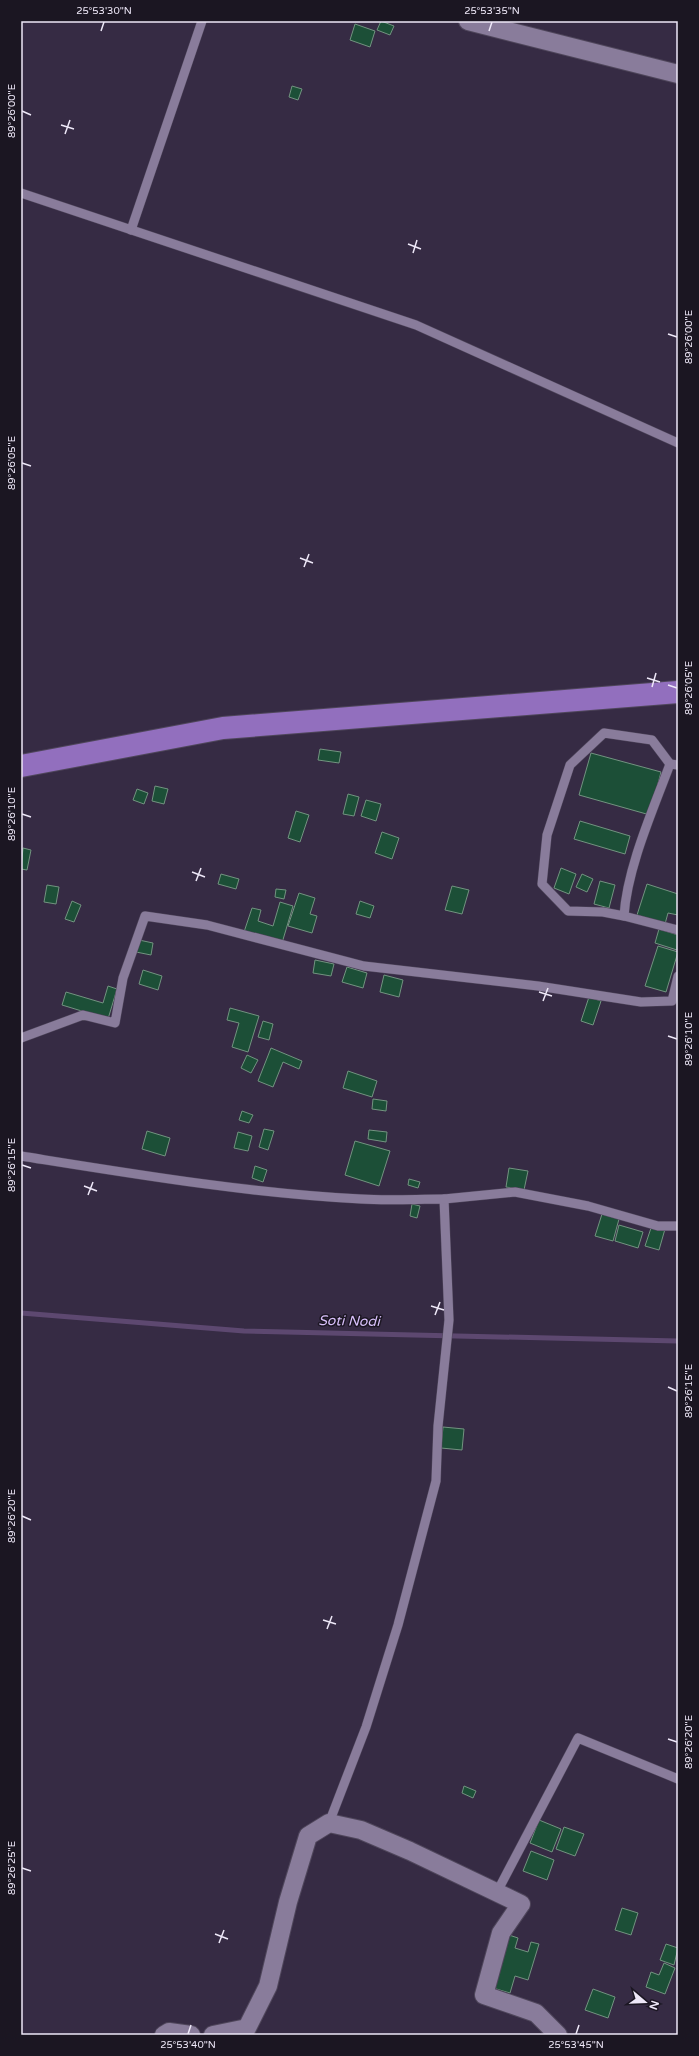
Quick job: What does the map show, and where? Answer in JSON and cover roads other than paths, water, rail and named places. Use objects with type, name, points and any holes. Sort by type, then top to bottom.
[{"type":"highway","points":[[21,766],[223,728],[678,692]]},
{"type":"street","points":[[468,21],[678,74]]},
{"type":"street","points":[[213,2035],[247,2028],[268,1986],[288,1902],[308,1836],[328,1823],[361,1830],[521,1904],[501,1932],[484,1995],[536,2013],[558,2035]]},
{"type":"street","points":[[164,2035],[169,2032],[191,2035]]},
{"type":"lane","points":[[131,230],[202,21]]},
{"type":"lane","points":[[21,193],[416,325],[678,443]]},
{"type":"lane","points":[[624,916],[626,899],[642,841],[674,765],[652,740],[604,733],[570,765],[547,836],[542,884],[568,911],[603,912],[678,930]]},
{"type":"lane","points":[[21,1038],[83,1015],[115,1023],[123,978],[145,916],[207,925],[364,966],[538,986],[641,1002],[672,1001],[678,976]]},
{"type":"lane","points":[[21,1156],[130,1174],[258,1191],[362,1199],[444,1199],[515,1192],[588,1206],[658,1226],[678,1226]]},
{"type":"lane","points":[[328,1823],[366,1727],[398,1626],[436,1481],[438,1426],[449,1320],[444,1199]]},
{"type":"lane","points":[[497,1892],[578,1738],[678,1779]]},
{"type":"waterway","name":"Soti Nodi","points":[[21,1313],[244,1331],[678,1341]]}]
